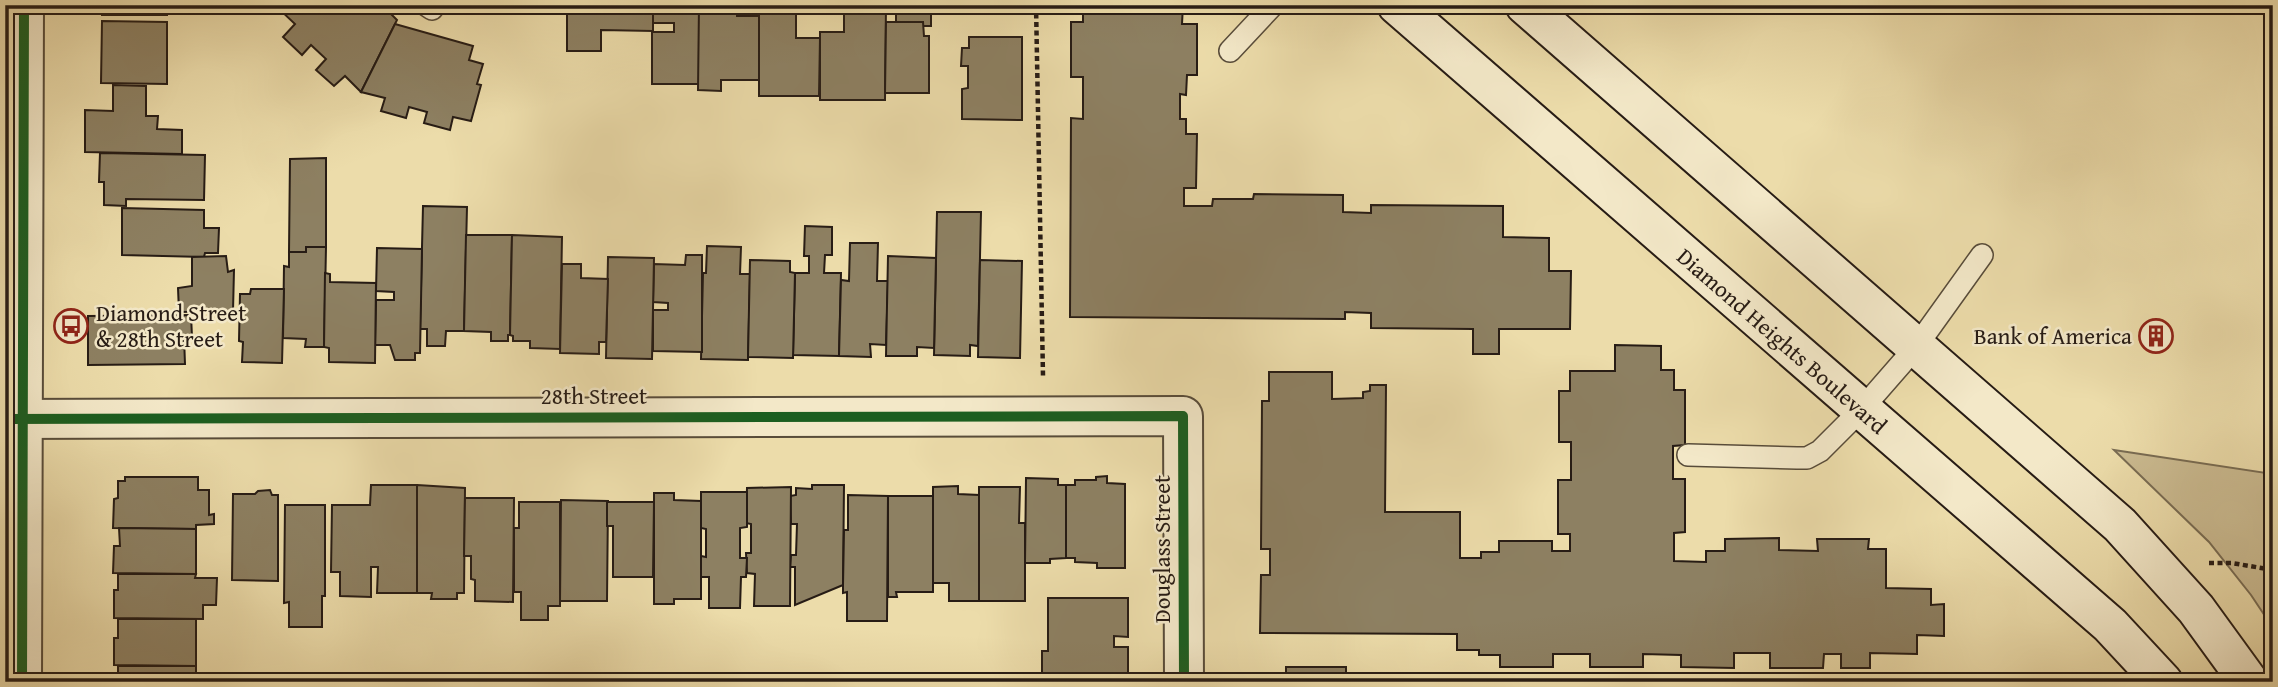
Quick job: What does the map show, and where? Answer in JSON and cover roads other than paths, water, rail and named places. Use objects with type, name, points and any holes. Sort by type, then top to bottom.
[{"type":"street","points":[[22,682],[13,419],[24,5]]},
{"type":"street","name":"Diamond Heights Boulevard","points":[[1397,5],[2110,625],[2163,682]]},
{"type":"street","points":[[1525,5],[2120,525],[2196,609],[2249,682]]},
{"type":"street","name":"28th Street","points":[[13,419],[1183,416]]},
{"type":"street","name":"Douglass Street","points":[[1183,416],[1184,682]]},
{"type":"lane","points":[[426,5],[432,9],[435,5]]},
{"type":"lane","points":[[1230,51],[1273,5]]},
{"type":"lane","points":[[1688,455],[1807,458],[1820,450],[1861,410],[1916,347],[1982,255]]},
{"type":"place","name":"Diamond Street & 28th Street","points":[[71,326]]},
{"type":"place","name":"Bank of America","points":[[2156,336]]}]
